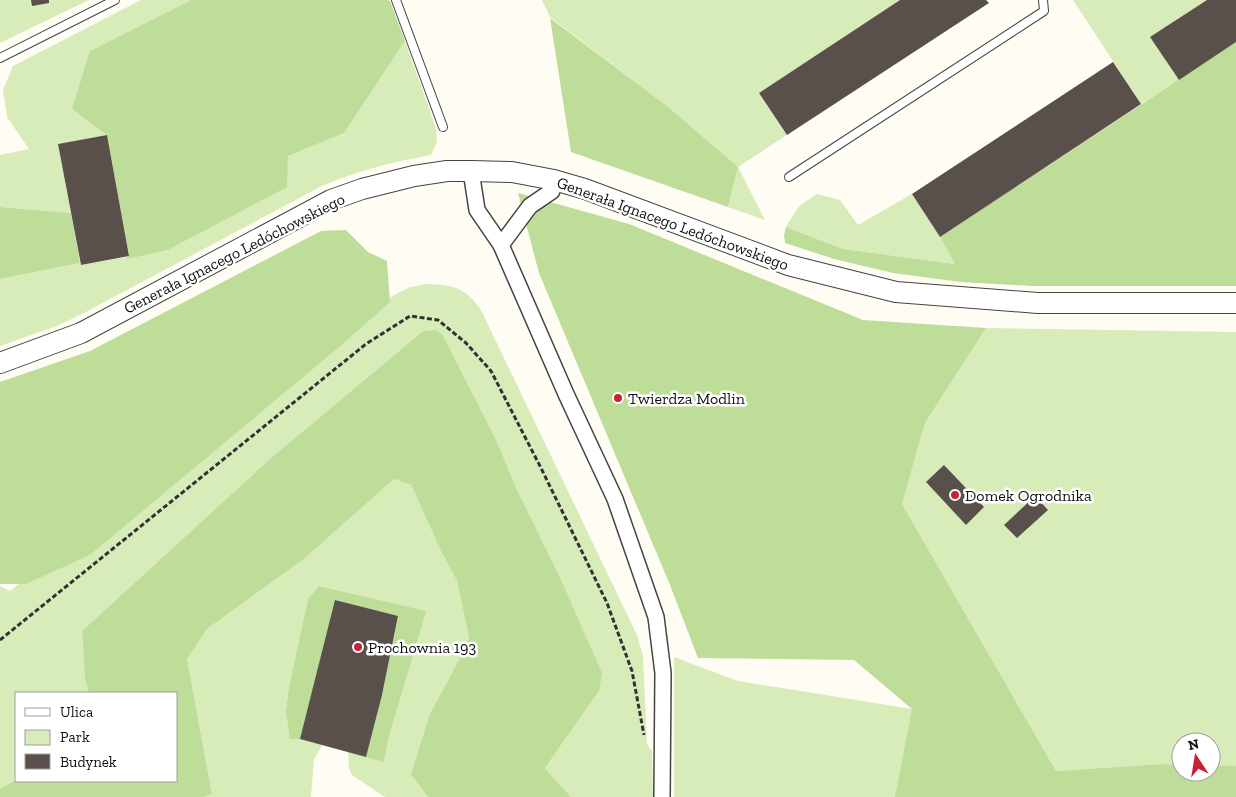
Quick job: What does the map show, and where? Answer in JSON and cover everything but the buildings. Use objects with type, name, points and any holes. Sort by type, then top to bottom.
[{"type":"street","name":"Generała Ignacego Ledóchowskiego","points":[[0,363],[81,333],[332,200],[389,181],[447,171],[512,172],[554,180],[585,189],[788,265],[896,292],[1038,303],[1236,303]]},
{"type":"street","points":[[471,171],[477,210],[501,245],[566,394],[615,499],[656,617],[663,672],[662,797]]},
{"type":"street","points":[[501,245],[530,206],[552,191],[554,180]]},
{"type":"lane","points":[[0,58],[115,0]]},
{"type":"lane","points":[[396,0],[443,127]]},
{"type":"lane","points":[[789,177],[1044,10],[1043,0]]},
{"type":"path","points":[[0,640],[366,344],[410,316],[438,320],[466,342],[491,371],[541,468],[607,603],[632,671],[645,743]]},
{"type":"green space","points":[[0,0],[89,0],[0,43]]},
{"type":"green space","points":[[141,0],[191,0],[90,51],[107,135],[58,144],[71,213],[0,207],[0,155],[29,149],[7,117],[3,90],[13,66]]},
{"type":"green space","points":[[191,0],[387,0],[390,1],[405,41],[344,133],[288,156],[287,187],[168,250],[127,259],[129,256],[107,135],[72,109],[90,51]]},
{"type":"green space","points":[[542,0],[900,0],[759,93],[787,135],[738,167],[667,106],[550,17]]},
{"type":"green space","points":[[1073,0],[1207,0],[1151,37],[1179,80],[1141,104]]},
{"type":"green space","points":[[550,18],[667,106],[738,167],[728,207],[571,152]]},
{"type":"green space","points":[[405,41],[436,128],[437,142],[431,155],[374,168],[320,187],[84,313],[57,326],[0,346],[0,279],[80,263],[81,265],[168,250],[286,187],[288,156],[344,133]]},
{"type":"green space","points":[[1236,42],[1236,286],[1032,286],[960,282],[893,273],[834,259],[785,243],[786,227],[843,249],[955,264],[940,237]]},
{"type":"green space","points":[[738,167],[765,220],[728,207]]},
{"type":"green space","points":[[518,193],[629,224],[863,320],[986,328],[925,423],[902,504],[1056,771],[1171,764],[1171,782],[1221,782],[1221,765],[1236,766],[1236,797],[895,797],[912,709],[854,660],[698,658],[670,585],[539,273]]},
{"type":"green space","points":[[817,194],[840,200],[858,225],[912,194],[955,264],[843,249],[786,227],[799,206]]},
{"type":"green space","points":[[0,207],[71,213],[80,263],[0,279]]},
{"type":"green space","points":[[346,230],[368,252],[387,261],[390,302],[344,343],[90,555],[26,584],[0,584],[0,382],[90,351],[321,231]]},
{"type":"green space","points":[[427,284],[452,287],[470,296],[481,310],[637,635],[643,656],[647,744],[652,751],[653,797],[571,797],[545,768],[599,691],[497,442],[435,330],[423,331],[271,458],[82,631],[85,679],[89,692],[15,692],[15,782],[0,789],[0,586],[10,591],[394,295],[410,287]]},
{"type":"green space","points":[[986,328],[1236,332],[1236,766],[1221,765],[1221,732],[1171,732],[1171,764],[1056,771],[902,504],[925,423]]},
{"type":"green space","points":[[435,330],[442,334],[497,442],[517,490],[562,582],[602,673],[599,691],[545,768],[571,797],[428,797],[411,774],[430,714],[463,653],[469,638],[457,581],[411,485],[394,479],[304,559],[207,629],[187,659],[212,794],[204,797],[0,797],[0,789],[15,781],[178,782],[178,692],[89,692],[85,679],[82,631],[271,458],[423,331]]},
{"type":"green space","points":[[394,479],[411,485],[457,581],[469,638],[411,773],[428,797],[385,797],[352,775],[349,769],[348,752],[322,745],[314,760],[311,797],[204,797],[212,794],[187,659],[207,629],[304,559]],"holes":[[[319,586],[425,611],[388,740],[384,762],[382,695],[398,616],[335,600],[286,711],[289,686],[308,599]]]},
{"type":"green space","points":[[319,586],[426,611],[388,740],[384,762],[366,757],[382,695],[398,617],[336,600],[300,739],[290,739],[286,711],[289,686],[308,599]]},
{"type":"green space","points":[[674,657],[738,681],[912,709],[926,797],[674,797]]},
{"type":"place","name":"Twierdza Modlin","points":[[618,398]]},
{"type":"place","name":"Domek Ogrodnika","points":[[955,495]]},
{"type":"place","name":"Prochownia 193","points":[[358,647]]}]
